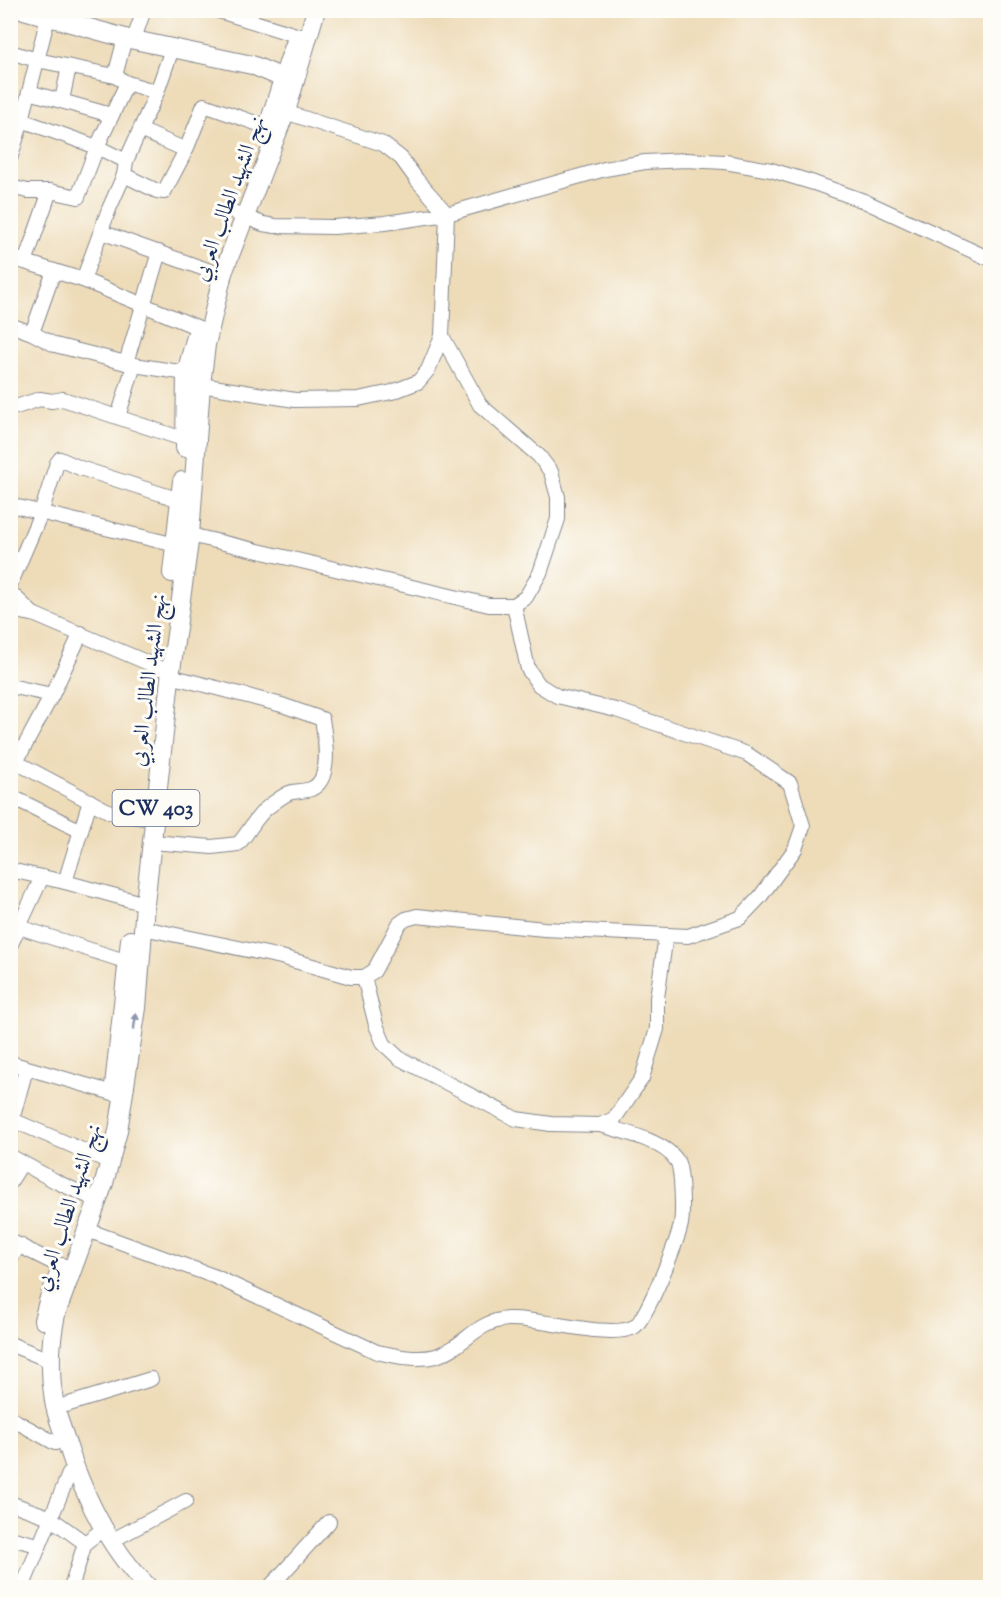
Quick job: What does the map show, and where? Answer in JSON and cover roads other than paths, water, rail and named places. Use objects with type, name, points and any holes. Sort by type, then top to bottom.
[{"type":"main road","points":[[24,10],[56,16],[129,39],[172,49],[252,65],[292,70]]},
{"type":"main road","name":"نهج الشهيد الطالب العربي","points":[[183,540],[180,500],[186,440],[186,373],[213,273],[285,112],[305,10]]},
{"type":"main road","name":"نهج الشهيد الطالب العربي","points":[[88,1506],[69,1474],[55,1443],[42,1384],[45,1359],[56,1314],[104,1183],[118,1131],[137,1008],[143,928],[140,902],[142,818],[183,540],[206,345],[223,273],[267,127],[316,10]]},
{"type":"main road","name":"نهج الشهيد الطالب العربي","points":[[135,1587],[98,1539],[56,1408],[40,1336],[45,1311],[90,1197],[101,1158],[113,1093],[128,962],[152,842],[165,672]]},
{"type":"main road","name":"نهج الشهيد الطالب العربي","points":[[98,1539],[149,1587]]},
{"type":"street","points":[[10,187],[28,191],[50,191],[78,197],[111,115],[129,39],[144,10]]},
{"type":"street","points":[[216,10],[227,15],[250,15],[299,36]]},
{"type":"street","points":[[10,159],[16,118],[29,92],[37,60],[56,16]]},
{"type":"street","points":[[83,280],[172,49]]},
{"type":"street","points":[[10,52],[120,80],[157,92]]},
{"type":"street","points":[[62,100],[69,67]]},
{"type":"street","points":[[29,92],[111,115]]},
{"type":"street","points":[[16,118],[97,147],[157,191],[164,192],[186,150],[204,105],[267,127]]},
{"type":"street","points":[[10,325],[32,333],[54,345],[130,364],[186,373],[201,385],[295,400],[357,399],[392,392],[418,382],[428,370],[442,336],[447,214],[401,158],[383,144],[285,112]]},
{"type":"street","points":[[140,130],[186,150]]},
{"type":"street","points":[[243,210],[262,224],[288,227],[334,227],[447,214],[605,169],[645,162],[686,160],[725,162],[771,171],[844,194],[990,259]]},
{"type":"street","points":[[25,262],[50,191]]},
{"type":"street","points":[[101,232],[213,273]]},
{"type":"street","points":[[118,417],[143,303],[159,252]]},
{"type":"street","points":[[10,257],[83,280],[199,328]]},
{"type":"street","points":[[32,333],[54,271]]},
{"type":"street","points":[[10,505],[489,605],[514,605],[526,597],[540,573],[558,519],[558,496],[550,472],[539,456],[480,405],[442,336]]},
{"type":"street","points":[[10,408],[40,399],[52,401],[63,399],[186,440]]},
{"type":"street","points":[[10,585],[41,513],[60,459],[80,468],[180,500]]},
{"type":"street","points":[[10,591],[33,615]]},
{"type":"street","points":[[143,928],[281,957],[351,977],[364,977],[374,971],[399,924],[417,916],[544,929],[688,936],[740,918],[760,897],[795,849],[803,826],[790,783],[747,754],[616,710],[557,696],[539,685],[528,669],[514,605]]},
{"type":"street","points":[[10,610],[33,615],[81,633],[165,672],[282,705],[322,719],[327,744],[324,772],[312,789],[289,793],[266,808],[238,844],[212,847],[152,842]]},
{"type":"street","points":[[81,633],[52,695],[13,760],[110,812],[142,818]]},
{"type":"street","points":[[10,686],[52,695]]},
{"type":"street","points":[[10,796],[81,831]]},
{"type":"street","points":[[65,882],[90,801]]},
{"type":"street","points":[[10,870],[140,902]]},
{"type":"street","points":[[11,944],[42,877]]},
{"type":"street","points":[[19,927],[128,962]]},
{"type":"street","points":[[600,1125],[614,1119],[642,1078],[657,1029],[657,998],[666,935]]},
{"type":"street","points":[[87,1230],[216,1277],[377,1352],[402,1357],[436,1356],[477,1329],[509,1319],[627,1330],[640,1323],[650,1306],[681,1224],[681,1168],[672,1154],[661,1146],[600,1125],[551,1124],[516,1119],[399,1058],[384,1044],[376,1025],[364,977]]},
{"type":"street","points":[[10,1063],[113,1093]]},
{"type":"street","points":[[26,1069],[11,1119],[101,1158]]},
{"type":"street","points":[[10,1182],[16,1159],[90,1197]]},
{"type":"street","points":[[10,1259],[15,1243],[62,1267]]},
{"type":"street","points":[[10,1344],[45,1359]]},
{"type":"street","points":[[56,1408],[152,1379]]},
{"type":"street","points":[[10,1418],[55,1443]]},
{"type":"street","points":[[22,1587],[69,1474]]},
{"type":"street","points":[[71,1587],[98,1539],[186,1501]]},
{"type":"street","points":[[10,1503],[50,1517],[98,1539]]},
{"type":"street","points":[[269,1587],[328,1522]]},
{"type":"street","points":[[10,1538],[38,1545]]}]
